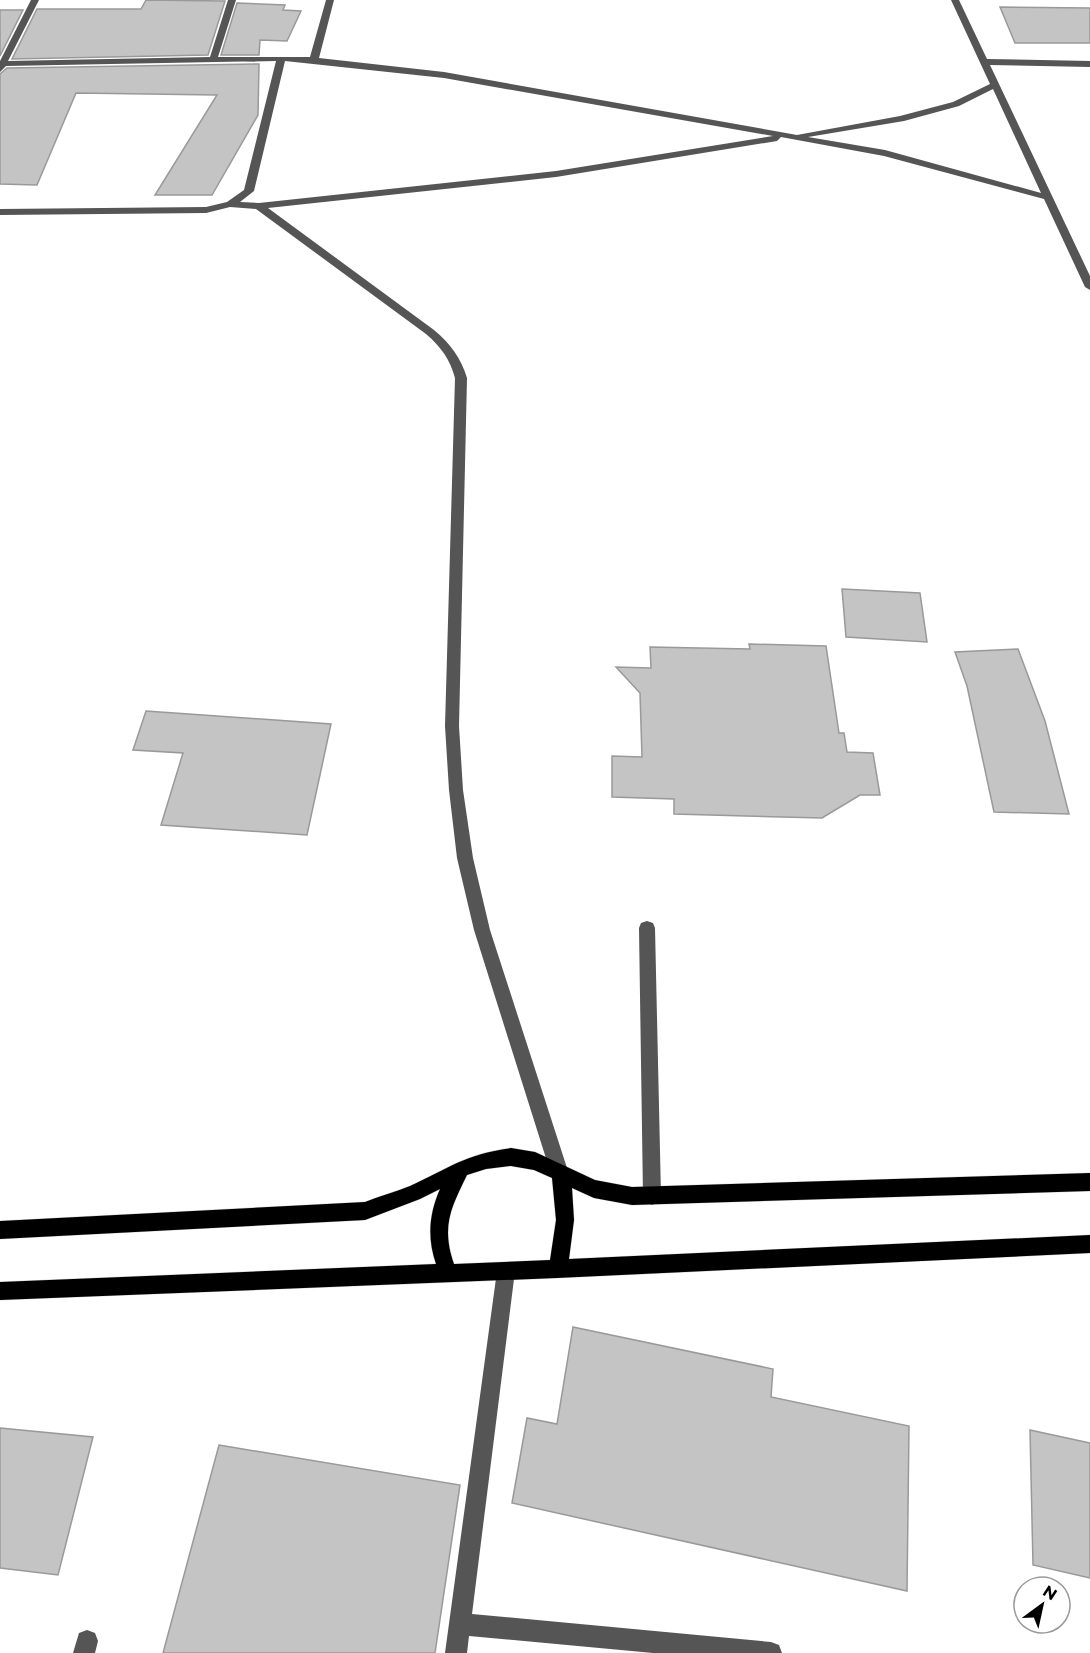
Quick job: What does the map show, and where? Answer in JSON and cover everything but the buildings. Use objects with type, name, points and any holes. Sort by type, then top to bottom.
[{"type":"main road","points":[[0,1230],[365,1211],[414,1193],[461,1168],[486,1160],[511,1157],[535,1161],[603,1191],[652,1196],[1090,1182]]},
{"type":"main road","points":[[448,1273],[440,1251],[437,1229],[440,1207],[449,1186],[461,1168]]},
{"type":"main road","points":[[557,1269],[563,1250],[567,1210],[559,1171]]},
{"type":"main road","points":[[0,1291],[557,1269],[1090,1244]]},
{"type":"street","points":[[35,0],[1,65],[281,58],[444,75],[885,153],[1046,197]]},
{"type":"street","points":[[213,60],[232,0]]},
{"type":"street","points":[[314,60],[330,0]]},
{"type":"street","points":[[955,0],[1090,287]]},
{"type":"street","points":[[230,204],[249,191],[281,58]]},
{"type":"street","points":[[984,62],[1090,64]]},
{"type":"street","points":[[0,212],[206,210],[230,204],[259,206],[556,174],[901,119],[956,104],[994,85]]},
{"type":"street","points":[[259,206],[436,336],[458,365],[461,390],[453,726],[456,790],[465,858],[482,930],[559,1171]]},
{"type":"street","points":[[647,928],[652,1196]]},
{"type":"street","points":[[456,1653],[506,1271]]},
{"type":"street","points":[[458,1624],[771,1653]]}]
